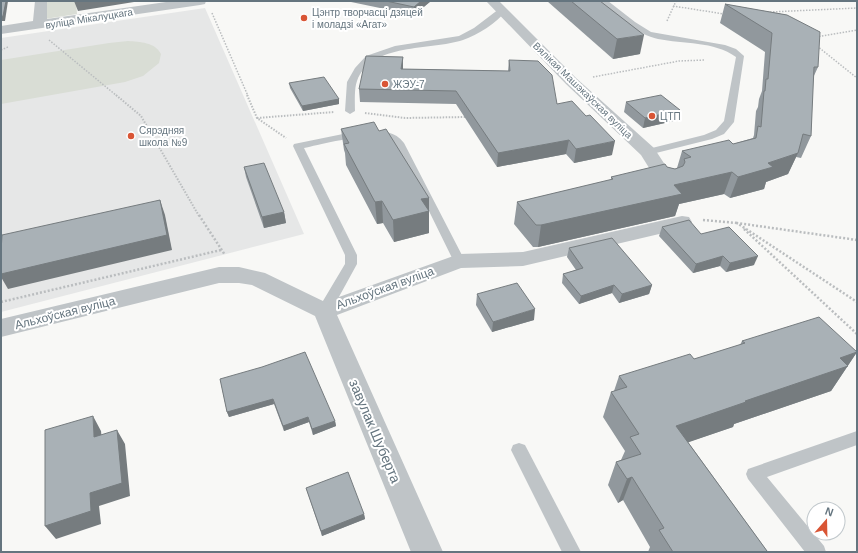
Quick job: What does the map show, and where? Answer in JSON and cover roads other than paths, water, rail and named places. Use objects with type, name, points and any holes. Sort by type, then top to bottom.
[{"type":"street","points":[[40,25],[41,1]]},
{"type":"street","name":"вуліца Мікалуцкага","points":[[1,30],[197,1]]},
{"type":"street","name":"Вялікая Машэкаўская вуліца","points":[[497,6],[571,81],[648,152],[668,183]]},
{"type":"street","name":"Альхоўская вуліца","points":[[1,328],[220,275],[239,275],[257,278],[324,311],[459,261],[523,258],[682,222]]},
{"type":"street","name":"завулак Шуберта","points":[[324,311],[427,552]]},
{"type":"lane","points":[[603,1],[647,34],[735,51],[740,56],[730,122],[720,132],[708,137],[648,152]]},
{"type":"lane","points":[[350,111],[352,82],[358,70],[369,58],[395,49],[461,38],[477,30],[497,6]]},
{"type":"lane","points":[[324,311],[351,264],[351,255],[298,146],[358,135],[389,135],[398,141],[404,150],[459,261]]},
{"type":"lane","points":[[817,552],[754,474],[857,438]]},
{"type":"lane","points":[[519,450],[572,552]]},
{"type":"place","name":"Цэнтр творчасці дзяцей і моладзі «Агат»","points":[[304,18]]},
{"type":"place","name":"ЖЭУ-7","points":[[385,84]]},
{"type":"place","name":"ЦТП","points":[[652,116]]},
{"type":"place","name":"Сярэдняя школа №9","points":[[131,136]]}]
